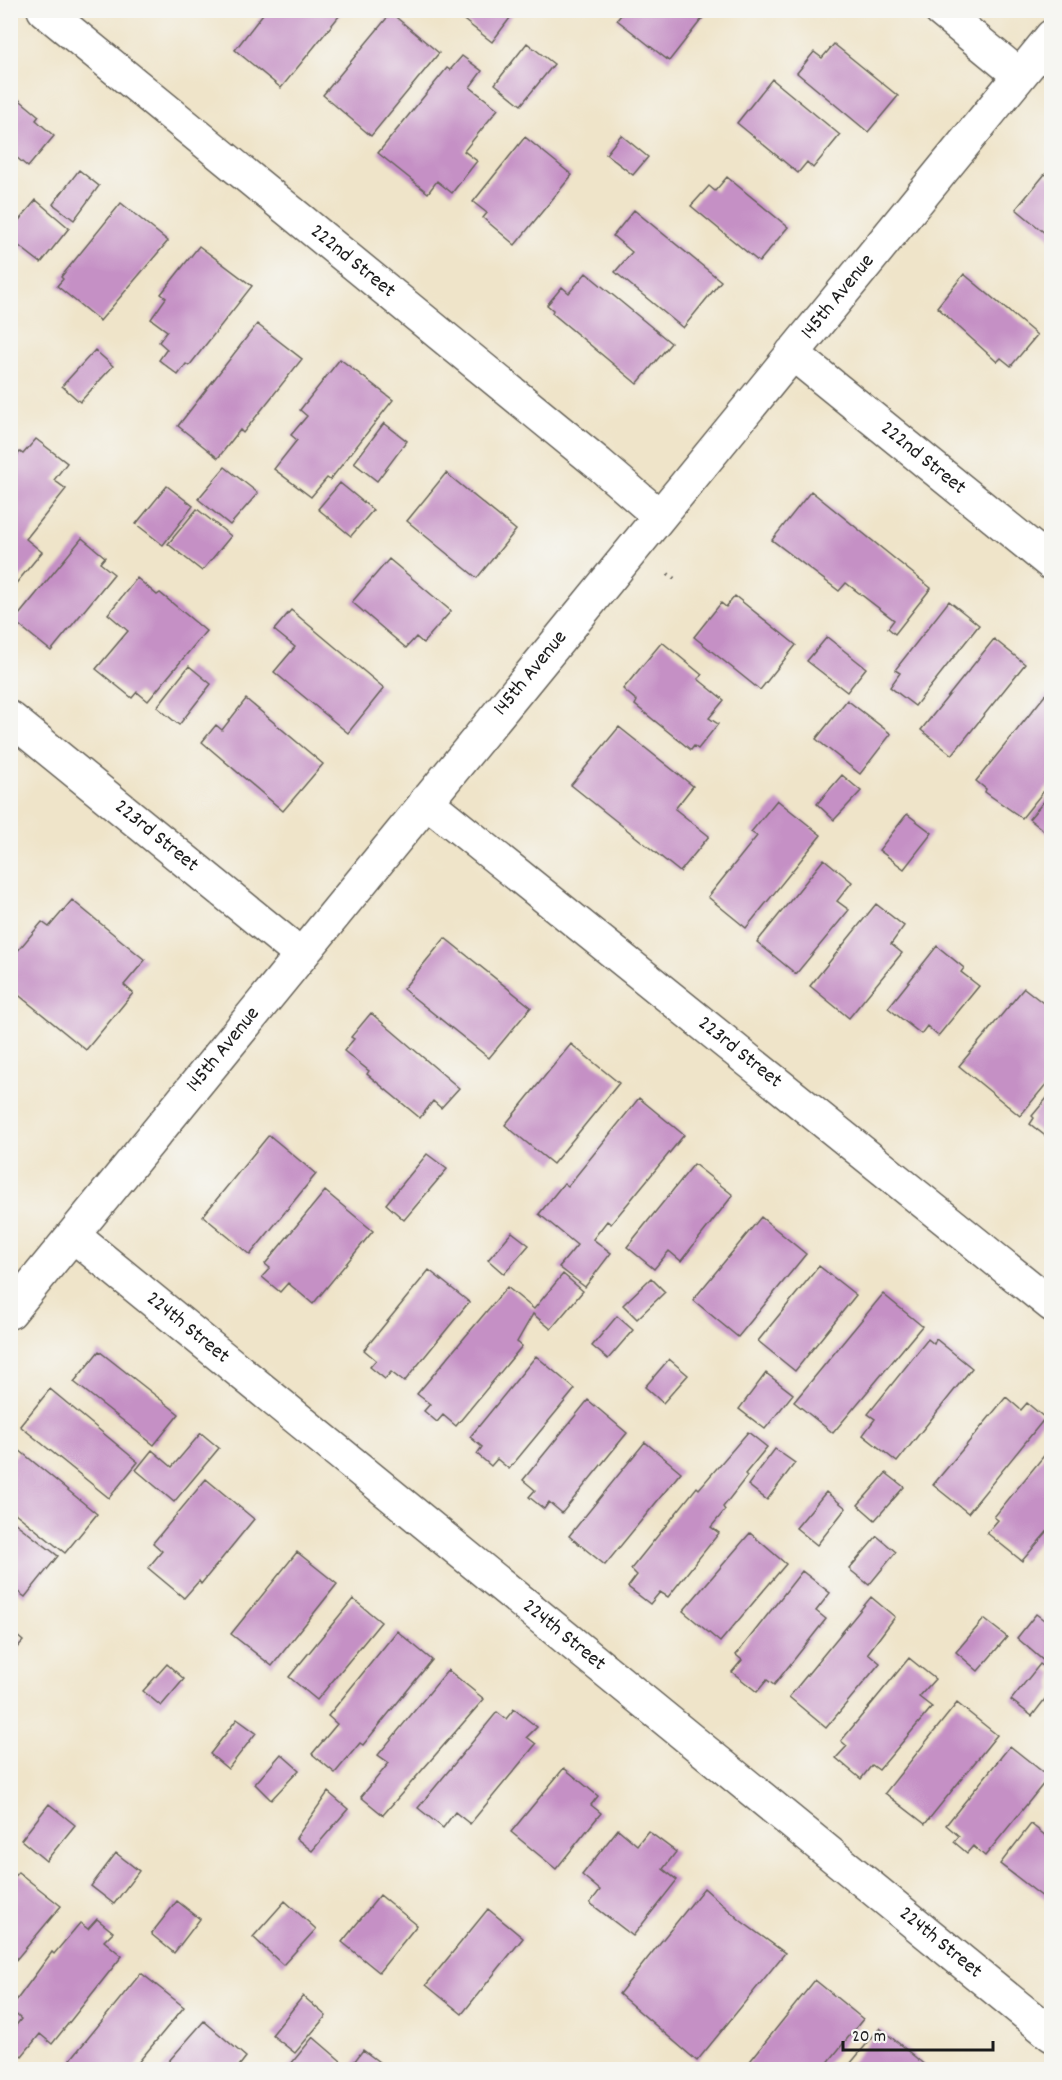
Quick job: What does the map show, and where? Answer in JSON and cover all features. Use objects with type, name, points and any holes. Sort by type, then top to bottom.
[{"type":"street","name":"222nd Street","points":[[44,10],[658,515]]},
{"type":"street","points":[[940,10],[1019,75]]},
{"type":"street","name":"145th Avenue","points":[[10,1312],[658,515],[1052,36]]},
{"type":"street","name":"222nd Street","points":[[792,353],[1052,564]]},
{"type":"street","name":"223rd Street","points":[[10,718],[301,955]]},
{"type":"street","name":"223rd Street","points":[[426,801],[1052,1305]]},
{"type":"street","name":"224th Street","points":[[74,1236],[1052,2036]]},
{"type":"building","points":[[266,10],[344,10],[281,88],[235,50]]},
{"type":"building","points":[[451,10],[516,10],[492,42]]},
{"type":"building","points":[[625,10],[709,10],[669,61],[617,20]]},
{"type":"building","points":[[391,13],[439,53],[371,136],[323,95]]},
{"type":"building","points":[[527,43],[554,64],[521,105],[495,84]]},
{"type":"building","points":[[834,44],[898,96],[868,132],[797,73],[814,52],[822,58]]},
{"type":"building","points":[[462,56],[482,71],[470,87],[498,109],[464,151],[477,161],[452,193],[437,181],[428,193],[378,153],[447,68],[450,70]]},
{"type":"building","points":[[772,79],[840,135],[813,168],[807,162],[798,173],[737,123]]},
{"type":"building","points":[[10,92],[39,116],[36,120],[54,136],[28,167],[10,152]]},
{"type":"building","points":[[621,135],[648,157],[633,175],[606,154]]},
{"type":"building","points":[[525,137],[572,175],[515,245],[483,218],[487,213],[473,202]]},
{"type":"building","points":[[79,170],[99,186],[74,220],[53,204]]},
{"type":"building","points":[[1045,174],[1052,179],[1052,239],[1016,209]]},
{"type":"building","points":[[727,177],[788,227],[759,262],[691,206],[709,186],[715,191]]},
{"type":"building","points":[[36,200],[69,228],[41,263],[10,239],[10,231]]},
{"type":"building","points":[[121,203],[168,241],[100,321],[57,286],[63,279],[61,277]]},
{"type":"building","points":[[634,210],[721,281],[683,328],[615,272],[632,252],[613,236]]},
{"type":"building","points":[[199,246],[252,286],[189,366],[186,364],[178,375],[159,360],[167,349],[159,342],[167,331],[151,319],[166,298],[161,294]]},
{"type":"building","points":[[586,273],[671,343],[637,384],[552,313],[553,310],[547,305],[562,287],[569,293]]},
{"type":"building","points":[[964,274],[1037,335],[1011,366],[1001,358],[997,362],[937,307]]},
{"type":"building","points":[[257,324],[302,359],[243,433],[240,430],[218,458],[178,426]]},
{"type":"building","points":[[95,350],[113,366],[80,402],[62,386]]},
{"type":"building","points":[[340,359],[393,400],[330,480],[327,478],[311,497],[274,469],[297,440],[291,435],[307,416],[300,410]]},
{"type":"building","points":[[384,423],[407,441],[377,481],[354,463]]},
{"type":"building","points":[[36,439],[67,463],[54,480],[66,489],[26,539],[42,552],[13,587],[10,585],[10,463],[20,452],[23,454]]},
{"type":"building","points":[[225,467],[258,493],[230,525],[198,499]]},
{"type":"building","points":[[446,473],[516,530],[477,578],[407,521]]},
{"type":"building","points":[[340,483],[373,510],[351,536],[318,509]]},
{"type":"building","points":[[167,486],[193,506],[163,545],[136,524]]},
{"type":"building","points":[[811,491],[931,588],[895,634],[888,628],[894,620],[846,583],[839,591],[772,540]]},
{"type":"building","points":[[197,509],[231,536],[202,571],[168,544]]},
{"type":"building","points":[[82,538],[105,557],[100,563],[114,574],[51,651],[14,621]]},
{"type":"building","points":[[389,559],[451,611],[423,643],[416,637],[406,648],[352,602]]},
{"type":"building","points":[[137,578],[157,595],[160,593],[206,631],[148,701],[137,692],[132,698],[96,669],[128,631],[108,614]]},
{"type":"building","points":[[735,596],[796,645],[760,690],[694,637],[721,603],[726,607]]},
{"type":"building","points":[[949,601],[979,625],[915,706],[890,687],[900,673],[895,670]]},
{"type":"building","points":[[291,610],[384,688],[348,733],[274,672],[295,647],[274,630]]},
{"type":"building","points":[[827,637],[866,668],[847,692],[807,661]]},
{"type":"building","points":[[994,639],[1025,664],[952,755],[921,730]]},
{"type":"building","points":[[662,642],[702,675],[698,679],[724,700],[709,718],[718,724],[698,749],[694,746],[691,750],[635,705],[637,701],[623,689]]},
{"type":"building","points":[[189,666],[211,684],[179,725],[157,707]]},
{"type":"building","points":[[1046,694],[1052,698],[1052,781],[1022,818],[985,792],[986,789],[976,781]]},
{"type":"building","points":[[246,699],[323,764],[283,811],[202,742],[216,725],[222,730]]},
{"type":"building","points":[[847,700],[891,734],[860,774],[816,739]]},
{"type":"building","points":[[619,727],[693,786],[675,809],[709,836],[680,872],[571,785]]},
{"type":"building","points":[[842,775],[861,791],[834,820],[817,804]]},
{"type":"building","points":[[1052,792],[1052,837],[1029,819]]},
{"type":"building","points":[[777,800],[821,835],[746,928],[708,897],[757,836],[751,832]]},
{"type":"building","points":[[907,814],[932,833],[904,869],[879,850]]},
{"type":"building","points":[[824,859],[852,882],[837,901],[849,910],[796,974],[757,942]]},
{"type":"building","points":[[72,900],[145,960],[124,985],[133,993],[86,1050],[10,988],[10,960],[42,922],[49,927]]},
{"type":"building","points":[[876,904],[904,926],[891,944],[902,953],[849,1018],[810,986]]},
{"type":"building","points":[[445,938],[531,1007],[489,1058],[403,989]]},
{"type":"building","points":[[937,946],[964,968],[961,972],[979,986],[938,1036],[927,1026],[921,1034],[888,1008]]},
{"type":"building","points":[[1024,988],[1052,1010],[1052,1077],[1020,1116],[959,1066]]},
{"type":"building","points":[[371,1013],[459,1088],[441,1108],[433,1101],[420,1118],[367,1074],[369,1071],[344,1051],[354,1039],[351,1037]]},
{"type":"building","points":[[571,1044],[619,1083],[553,1164],[505,1125]]},
{"type":"building","points":[[1052,1092],[1052,1141],[1030,1124],[1034,1118],[1032,1116]]},
{"type":"building","points":[[639,1098],[684,1135],[611,1224],[607,1221],[593,1239],[611,1253],[585,1287],[559,1267],[577,1245],[539,1214],[564,1183],[568,1186]]},
{"type":"building","points":[[269,1135],[316,1174],[250,1255],[203,1216]]},
{"type":"building","points":[[427,1154],[447,1169],[404,1220],[386,1204]]},
{"type":"building","points":[[694,1164],[733,1195],[681,1261],[669,1251],[654,1269],[627,1247]]},
{"type":"building","points":[[325,1191],[373,1231],[313,1304],[288,1283],[280,1292],[262,1277],[270,1268],[265,1264]]},
{"type":"building","points":[[761,1217],[806,1254],[738,1337],[693,1300]]},
{"type":"building","points":[[512,1232],[529,1245],[504,1274],[488,1260]]},
{"type":"building","points":[[819,1266],[856,1295],[795,1371],[758,1341]]},
{"type":"building","points":[[429,1270],[469,1302],[404,1382],[391,1372],[385,1379],[370,1367],[376,1360],[364,1350]]},
{"type":"building","points":[[563,1274],[583,1291],[551,1329],[533,1314],[517,1342],[522,1346],[456,1426],[443,1415],[437,1422],[424,1411],[430,1404],[417,1394],[507,1287],[534,1309]]},
{"type":"building","points":[[651,1278],[665,1292],[637,1319],[623,1305]]},
{"type":"building","points":[[883,1294],[922,1326],[833,1433],[794,1402]]},
{"type":"building","points":[[617,1316],[633,1330],[608,1359],[592,1346]]},
{"type":"building","points":[[928,1339],[934,1344],[936,1339],[972,1368],[897,1462],[863,1435],[875,1419],[868,1414]]},
{"type":"building","points":[[99,1351],[179,1414],[154,1445],[74,1382]]},
{"type":"building","points":[[536,1356],[575,1389],[509,1469],[497,1459],[491,1466],[477,1454],[482,1447],[470,1437]]},
{"type":"building","points":[[669,1359],[688,1375],[663,1403],[645,1387]]},
{"type":"building","points":[[766,1373],[793,1394],[765,1429],[739,1409]]},
{"type":"building","points":[[50,1389],[138,1462],[109,1498],[20,1426]]},
{"type":"building","points":[[1006,1397],[1021,1410],[1027,1403],[1045,1418],[968,1513],[933,1485]]},
{"type":"building","points":[[588,1400],[627,1433],[562,1513],[549,1502],[544,1509],[529,1497],[535,1490],[523,1480]]},
{"type":"building","points":[[748,1432],[767,1447],[745,1474],[747,1476],[711,1527],[719,1533],[668,1597],[660,1592],[650,1604],[628,1587],[637,1575],[631,1569],[697,1487],[699,1489]]},
{"type":"building","points":[[201,1433],[219,1448],[174,1502],[136,1470],[152,1450],[172,1467]]},
{"type":"building","points":[[645,1442],[681,1472],[605,1565],[569,1536]]},
{"type":"building","points":[[775,1449],[795,1463],[767,1500],[748,1485]]},
{"type":"building","points":[[19,1450],[97,1514],[65,1553],[10,1509],[10,1454],[14,1457]]},
{"type":"building","points":[[1047,1452],[1052,1456],[1052,1526],[1022,1561],[987,1533],[998,1520],[994,1517]]},
{"type":"building","points":[[886,1473],[904,1487],[875,1520],[858,1505]]},
{"type":"building","points":[[206,1479],[254,1519],[201,1584],[199,1581],[184,1598],[148,1568],[162,1551],[153,1543]]},
{"type":"building","points":[[826,1492],[846,1508],[817,1545],[796,1528]]},
{"type":"building","points":[[10,1519],[58,1556],[25,1597],[10,1586]]},
{"type":"building","points":[[750,1533],[786,1564],[720,1642],[683,1611]]},
{"type":"building","points":[[877,1536],[896,1552],[869,1585],[849,1569]]},
{"type":"building","points":[[297,1552],[337,1584],[272,1666],[231,1634]]},
{"type":"building","points":[[802,1571],[830,1593],[816,1611],[826,1619],[774,1685],[767,1680],[757,1692],[732,1672],[742,1660],[736,1655]]},
{"type":"building","points":[[871,1597],[895,1617],[868,1653],[880,1663],[826,1728],[789,1697]]},
{"type":"building","points":[[353,1599],[381,1622],[317,1700],[289,1677]]},
{"type":"building","points":[[1036,1614],[1052,1626],[1052,1668],[1017,1638]]},
{"type":"building","points":[[984,1619],[1007,1637],[978,1671],[956,1652]]},
{"type":"building","points":[[10,1630],[23,1641],[10,1655]]},
{"type":"building","points":[[397,1631],[432,1660],[363,1745],[360,1743],[335,1773],[312,1754],[337,1724],[328,1716]]},
{"type":"building","points":[[909,1658],[935,1679],[919,1697],[932,1707],[879,1770],[872,1765],[861,1779],[836,1758],[847,1746],[841,1741]]},
{"type":"building","points":[[167,1664],[184,1679],[161,1706],[143,1691]]},
{"type":"building","points":[[1040,1664],[1052,1673],[1052,1690],[1032,1716],[1011,1700]]},
{"type":"building","points":[[448,1670],[484,1699],[383,1815],[361,1797],[389,1763],[378,1755]]},
{"type":"building","points":[[957,1703],[997,1735],[925,1824],[885,1793]]},
{"type":"building","points":[[514,1709],[537,1727],[527,1737],[536,1744],[470,1824],[455,1812],[443,1828],[418,1808],[497,1712],[506,1719]]},
{"type":"building","points":[[237,1719],[256,1733],[228,1769],[210,1754]]},
{"type":"building","points":[[1010,1746],[1049,1777],[985,1856],[973,1846],[967,1853],[954,1842],[959,1836],[946,1825]]},
{"type":"building","points":[[281,1754],[299,1770],[271,1800],[255,1784]]},
{"type":"building","points":[[564,1768],[598,1796],[591,1805],[601,1813],[556,1869],[511,1832]]},
{"type":"building","points":[[328,1792],[348,1809],[312,1851],[296,1838]]},
{"type":"building","points":[[49,1804],[75,1825],[46,1861],[21,1840]]},
{"type":"building","points":[[1031,1824],[1046,1836],[1052,1830],[1052,1904],[1000,1864]]},
{"type":"building","points":[[618,1829],[637,1845],[648,1831],[676,1852],[663,1869],[677,1880],[633,1936],[590,1903],[600,1890],[582,1875]]},
{"type":"building","points":[[116,1853],[139,1871],[114,1904],[91,1886]]},
{"type":"building","points":[[18,1872],[61,1906],[10,1967],[10,1881]]},
{"type":"building","points":[[704,1888],[741,1921],[785,1953],[697,2061],[619,1994]]},
{"type":"building","points":[[380,1895],[417,1925],[379,1972],[342,1942]]},
{"type":"building","points":[[177,1901],[200,1919],[174,1953],[151,1934]]},
{"type":"building","points":[[285,1901],[316,1929],[283,1965],[253,1937]]},
{"type":"building","points":[[488,1909],[523,1938],[462,2014],[426,1985]]},
{"type":"building","points":[[97,1919],[113,1932],[104,1941],[122,1956],[52,2044],[40,2034],[22,2056],[10,2047],[10,2033],[21,2019],[10,2009],[52,1952],[54,1954],[80,1923],[88,1929]]},
{"type":"building","points":[[141,1973],[184,2007],[132,2070],[78,2070],[80,2067],[71,2059]]},
{"type":"building","points":[[815,1980],[863,2019],[822,2070],[743,2070]]},
{"type":"building","points":[[303,1996],[326,2016],[295,2053],[272,2035]]},
{"type":"building","points":[[204,2021],[246,2057],[236,2070],[161,2070]]},
{"type":"building","points":[[880,2028],[926,2066],[923,2070],[845,2070]]},
{"type":"building","points":[[313,2037],[341,2061],[334,2070],[286,2070]]},
{"type":"building","points":[[363,2050],[387,2068],[386,2070],[348,2070]]}]
